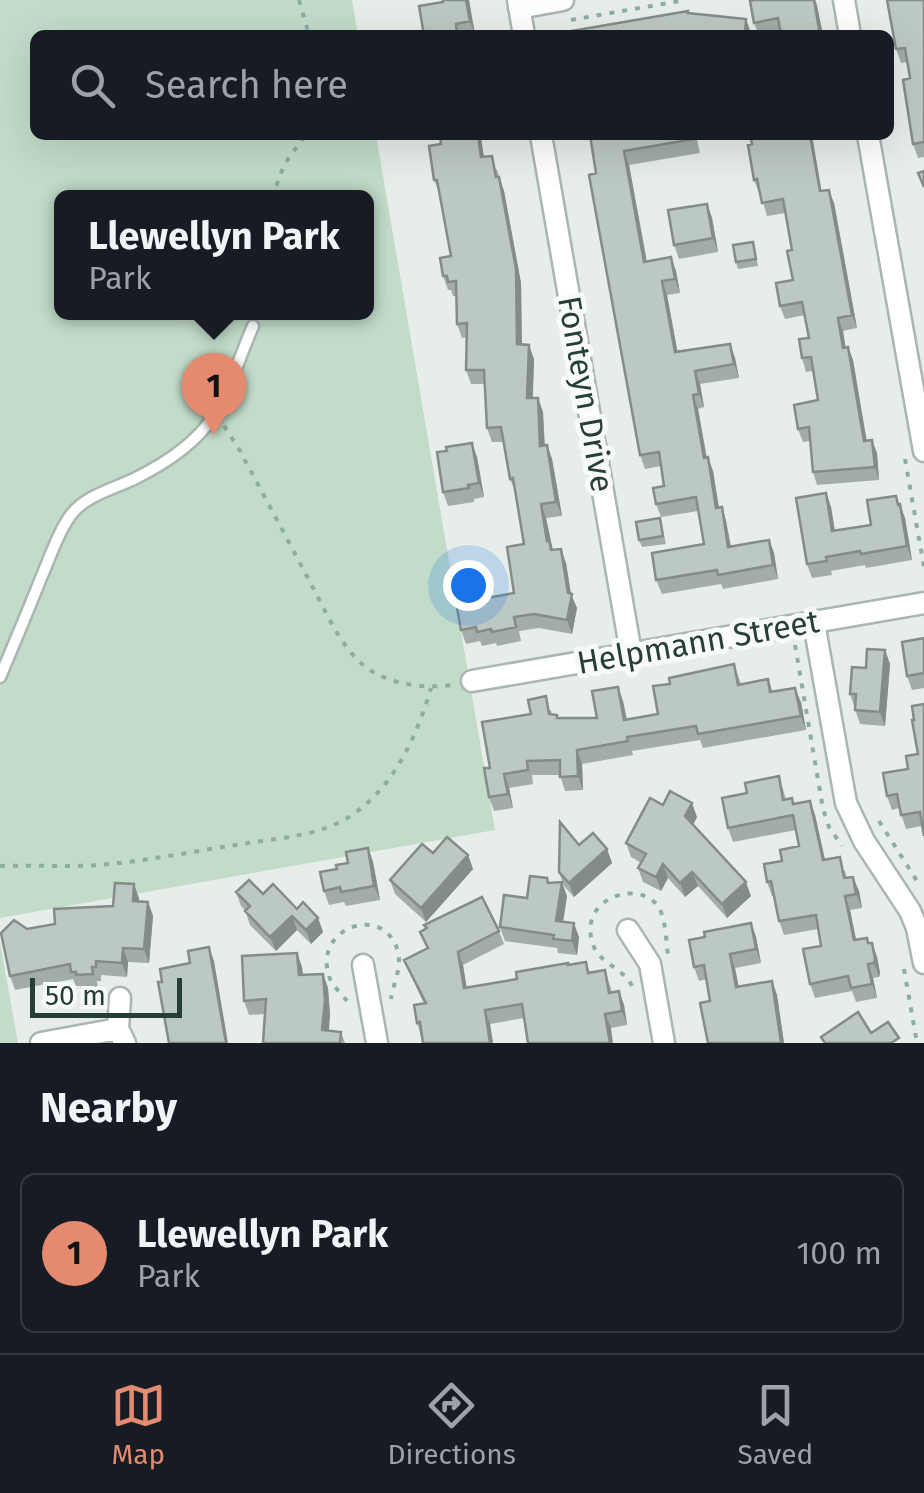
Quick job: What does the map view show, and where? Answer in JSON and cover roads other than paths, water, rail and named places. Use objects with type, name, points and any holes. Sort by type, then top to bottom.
[{"type":"street","points":[[523,30],[518,4],[563,0]]},
{"type":"street","points":[[844,0],[849,30]]},
{"type":"street","name":"Fonteyn Drive","points":[[542,140],[631,653]]},
{"type":"street","points":[[869,140],[924,451]]},
{"type":"street","name":"Helpmann Street","points":[[467,682],[924,602]]},
{"type":"street","points":[[814,623],[846,803],[864,841],[910,911],[924,963]]},
{"type":"street","points":[[628,930],[648,958],[664,1043]]},
{"type":"street","points":[[363,965],[377,1043]]},
{"type":"street","points":[[42,1043],[121,1036],[120,998]]},
{"type":"lane","points":[[0,677],[69,517],[92,498],[165,462],[186,446],[213,416],[252,326]]},
{"type":"place","name":"Llewellyn Park","points":[[214,435]]}]
